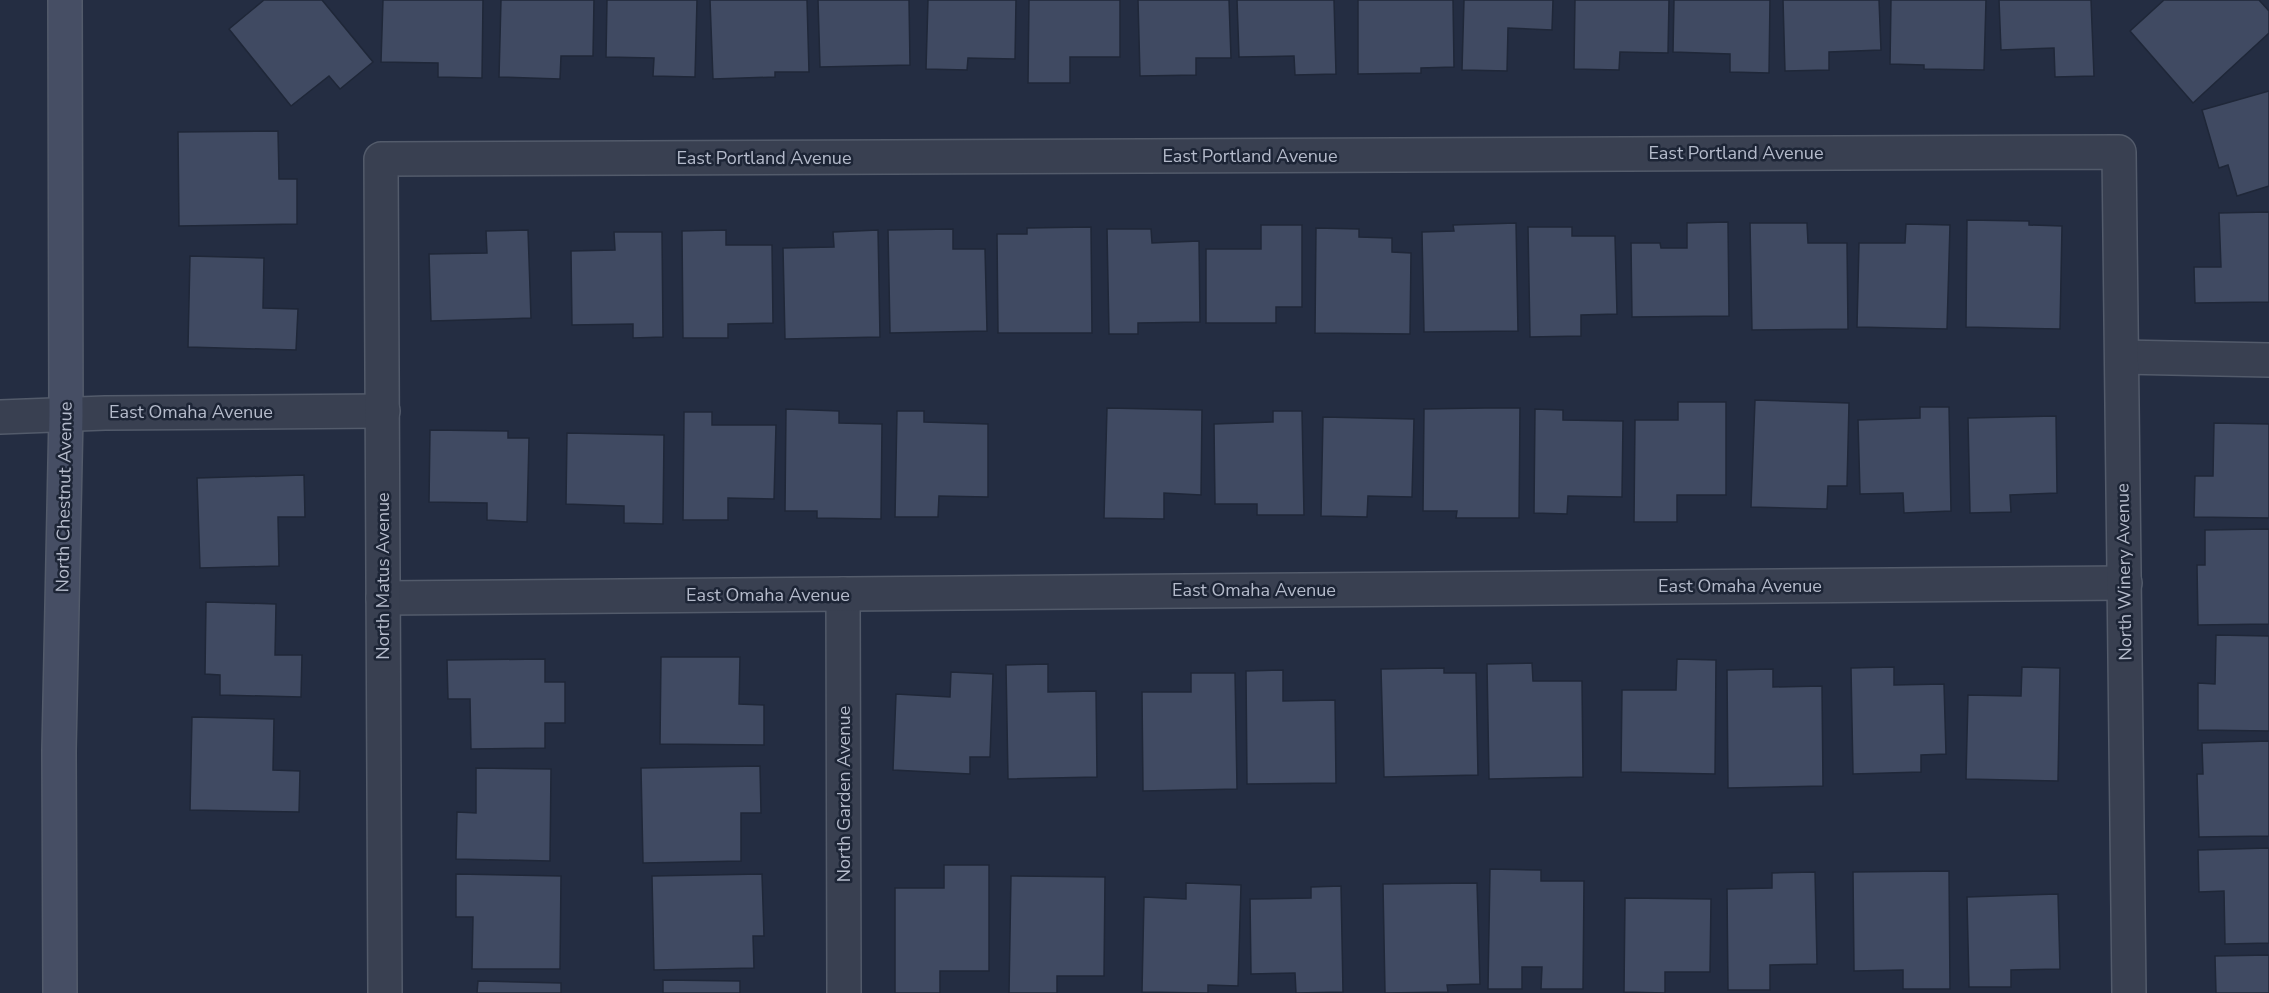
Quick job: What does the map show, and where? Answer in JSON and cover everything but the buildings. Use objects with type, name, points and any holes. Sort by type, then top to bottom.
[{"type":"main road","name":"North Chestnut Avenue","points":[[60,993],[59,750],[66,415],[65,0]]},
{"type":"street","name":"East Portland Avenue","points":[[381,159],[2119,152]]},
{"type":"street","name":"North Winery Avenue","points":[[2119,152],[2129,993]]},
{"type":"street","name":"North Matus Avenue","points":[[381,159],[385,993]]},
{"type":"street","points":[[2122,357],[2269,360]]},
{"type":"street","name":"East Omaha Avenue","points":[[0,417],[383,411]]},
{"type":"street","name":"East Omaha Avenue","points":[[383,598],[2124,583]]},
{"type":"street","name":"North Garden Avenue","points":[[843,594],[844,993]]}]
